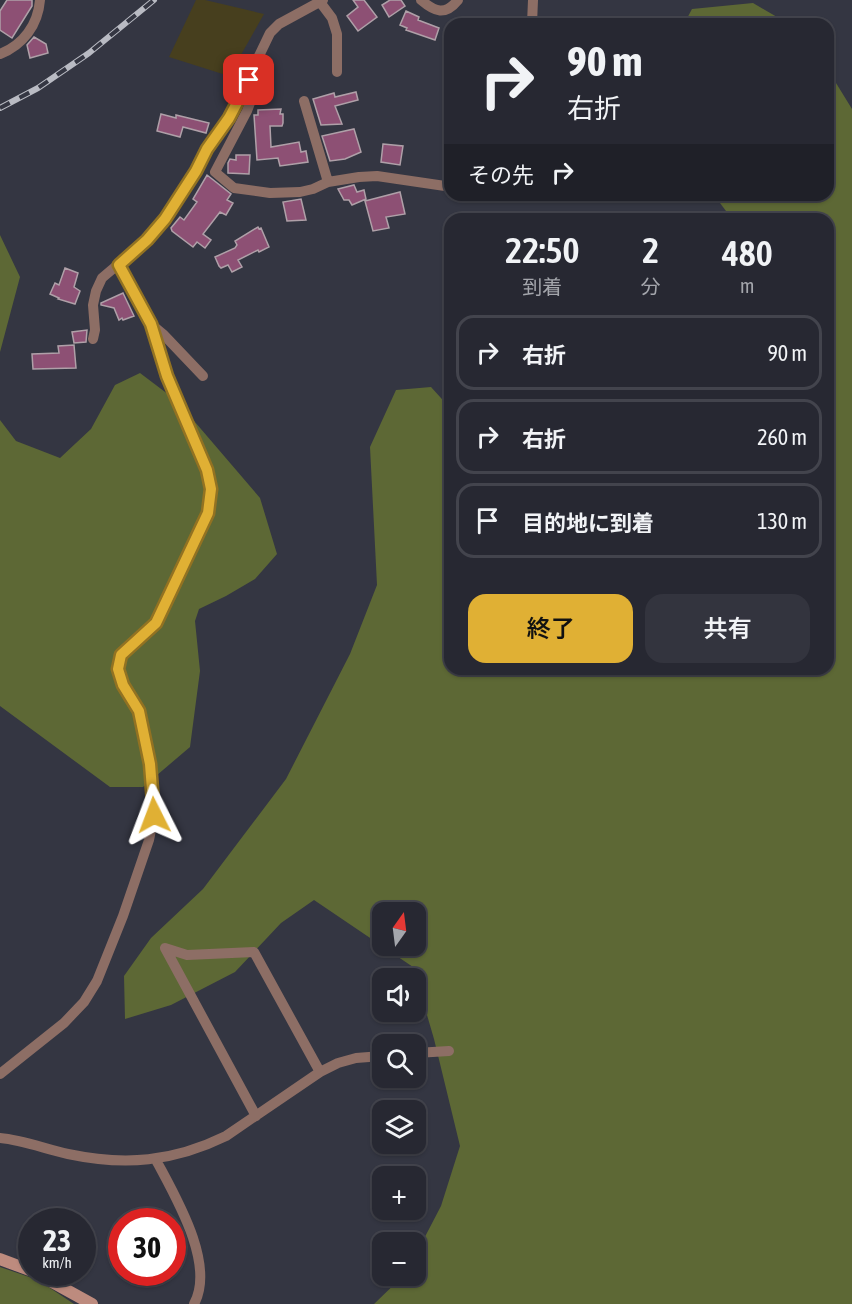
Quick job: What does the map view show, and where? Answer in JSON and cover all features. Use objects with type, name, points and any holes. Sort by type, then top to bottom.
[{"type":"street","points":[[0,54],[9,51],[28,34],[38,12],[40,0]]},
{"type":"street","points":[[421,0],[442,11],[451,9],[458,0]]},
{"type":"street","points":[[532,18],[533,0]]},
{"type":"street","points":[[93,339],[95,330],[93,305],[102,278],[147,240],[165,219],[196,171],[207,149],[229,118],[270,33],[279,24],[322,1],[332,18],[337,34],[337,72]]},
{"type":"street","points":[[255,62],[256,87],[247,111],[215,172],[234,188],[270,193],[300,192],[328,182],[377,176],[444,186]]},
{"type":"street","points":[[304,101],[328,182]]},
{"type":"street","points":[[0,1074],[64,1023],[89,995],[97,981],[123,916],[149,840],[154,815],[150,764],[139,711],[123,685],[118,669],[121,655],[156,623],[208,513],[211,489],[207,470],[167,376],[151,324],[119,265]]},
{"type":"street","points":[[151,324],[203,376]]},
{"type":"street","points":[[256,1116],[165,948],[187,955],[254,952],[320,1072]]},
{"type":"street","points":[[426,1052],[449,1051]]},
{"type":"street","points":[[0,1138],[95,1159],[156,1160],[212,1143],[320,1072],[347,1061],[372,1057]]},
{"type":"street","points":[[156,1160],[185,1216],[195,1244],[200,1271],[200,1293],[194,1304]]},
{"type":"street","points":[[0,1259],[18,1266]]},
{"type":"street","points":[[60,1286],[92,1304]]},
{"type":"green space","points":[[753,3],[779,18],[687,18],[692,9]]},
{"type":"green space","points":[[834,80],[852,109],[852,1304],[374,1304],[393,1286],[426,1286],[426,1235],[441,1206],[460,1146],[426,1012],[426,968],[413,968],[397,956],[426,956],[426,902],[372,902],[372,939],[314,900],[281,923],[235,972],[171,1005],[125,1019],[124,976],[151,938],[203,889],[286,779],[350,654],[377,585],[370,447],[396,390],[431,387],[444,401],[444,675],[834,675],[834,213],[728,213],[718,201],[834,201]]},
{"type":"green space","points":[[0,235],[20,277],[0,352]]},
{"type":"green space","points":[[140,373],[177,401],[260,498],[277,554],[255,579],[199,609],[195,621],[200,671],[190,747],[143,787],[110,787],[0,706],[0,420],[16,441],[60,458],[91,429],[115,385]]},
{"type":"green space","points":[[0,1267],[18,1273],[18,1286],[47,1286],[74,1304],[0,1304]]},
{"type":"sand","points":[[196,0],[205,0],[264,14],[229,76],[169,57]]},
{"type":"building","points":[[7,0],[32,0],[32,6],[12,38],[0,30],[0,11]]},
{"type":"building","points":[[353,0],[364,0],[377,17],[358,31],[347,16],[358,7]]},
{"type":"building","points":[[390,0],[401,0],[405,6],[389,17],[382,5]]},
{"type":"building","points":[[406,11],[419,17],[418,20],[439,28],[435,40],[406,30],[407,28],[400,25]]},
{"type":"building","points":[[34,37],[46,44],[48,53],[30,58],[27,45]]},
{"type":"building","points":[[356,92],[358,100],[335,106],[342,124],[321,125],[313,99],[334,93],[335,97]]},
{"type":"building","points":[[281,109],[282,126],[270,126],[271,147],[299,142],[301,152],[306,151],[308,162],[280,166],[278,158],[257,160],[254,115],[258,115],[258,110]]},
{"type":"building","points":[[161,114],[209,123],[206,133],[183,127],[180,137],[157,131]]},
{"type":"building","points":[[354,129],[361,152],[345,159],[330,161],[322,136]]},
{"type":"building","points":[[383,144],[403,146],[400,165],[381,162]]},
{"type":"building","points":[[236,155],[250,155],[249,174],[228,173],[228,163],[230,159],[236,160]]},
{"type":"building","points":[[207,175],[231,194],[227,200],[233,203],[226,215],[220,212],[203,234],[211,240],[205,248],[197,242],[193,247],[171,228],[180,217],[184,220],[197,202],[193,199]]},
{"type":"building","points":[[354,185],[357,192],[364,190],[366,199],[352,205],[349,200],[344,200],[338,189]]},
{"type":"building","points":[[400,192],[405,214],[386,217],[389,228],[373,231],[365,201]]},
{"type":"building","points":[[301,199],[306,220],[287,221],[283,202]]},
{"type":"building","points":[[258,227],[261,228],[269,247],[238,260],[242,267],[232,272],[228,265],[221,268],[215,257],[235,248],[237,245],[235,241]]},
{"type":"building","points":[[65,268],[78,273],[74,287],[80,291],[75,304],[50,294],[55,283],[59,285]]},
{"type":"building","points":[[123,293],[134,316],[119,320],[114,308],[101,305],[101,303]]},
{"type":"building","points":[[87,330],[86,342],[74,343],[72,332]]},
{"type":"building","points":[[74,345],[76,368],[33,369],[32,354],[59,353],[58,346]]},
{"type":"railway","points":[[0,108],[38,88],[89,53],[154,0]]},
{"type":"route","points":[[154,815],[150,764],[139,711],[123,685],[118,669],[121,655],[156,623],[208,513],[211,489],[207,470],[167,376],[151,324],[119,265],[147,240],[165,219],[183,193],[207,149],[229,118],[249,80]]}]
